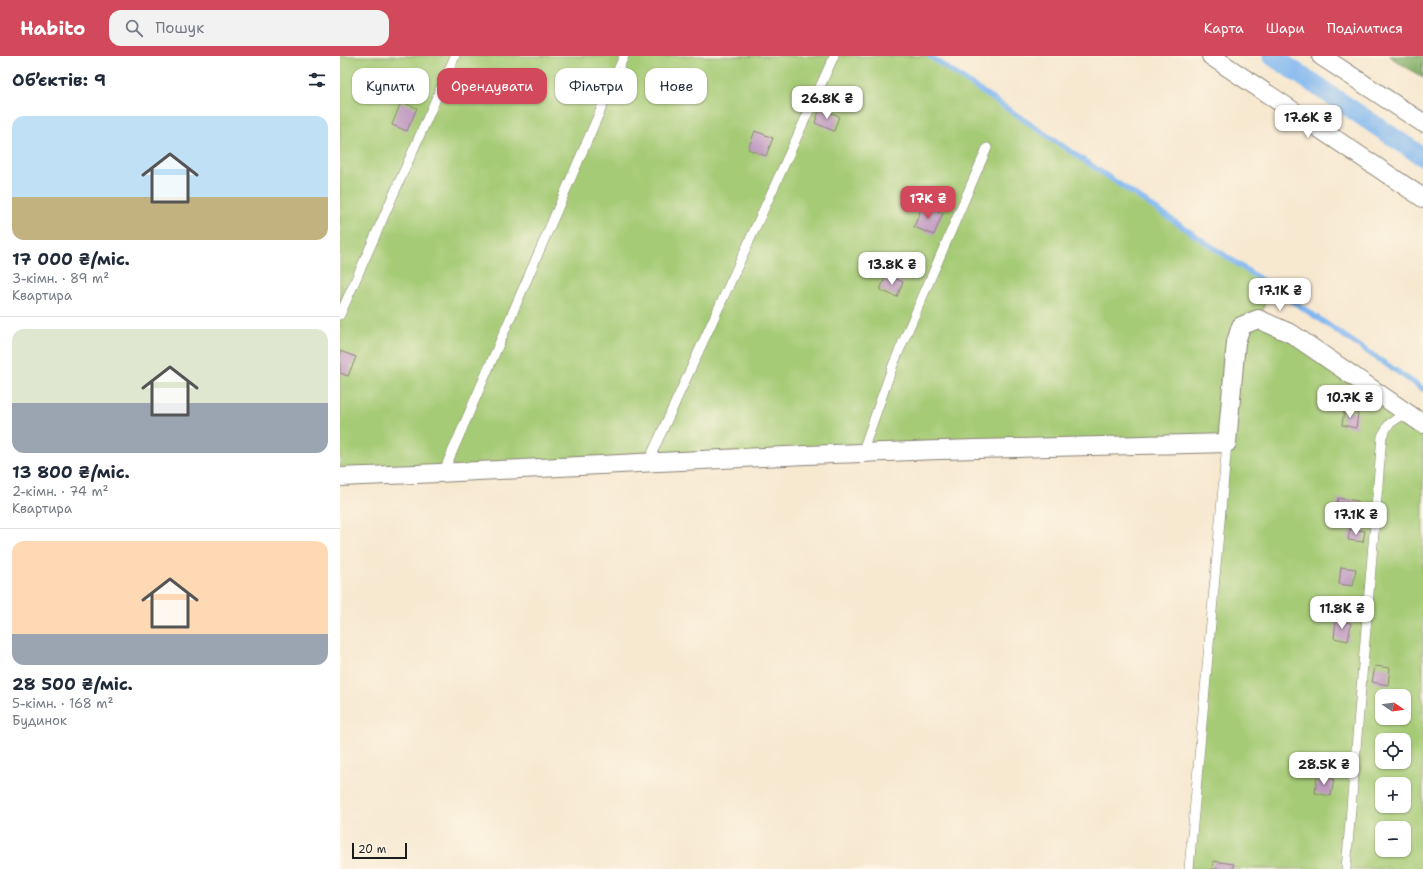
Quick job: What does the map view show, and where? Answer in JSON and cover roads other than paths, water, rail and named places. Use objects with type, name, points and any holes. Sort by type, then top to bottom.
[{"type":"street","points":[[1211,56],[1423,198]]},
{"type":"street","points":[[1321,56],[1423,123]]},
{"type":"street","points":[[340,476],[443,473],[648,462],[862,453],[1227,443],[1236,342],[1241,326],[1258,319],[1292,334],[1423,424]]},
{"type":"lane","points":[[340,315],[455,56]]},
{"type":"lane","points":[[443,473],[624,56]]},
{"type":"lane","points":[[648,462],[834,56]]},
{"type":"lane","points":[[862,453],[893,365],[987,148]]},
{"type":"lane","points":[[1346,869],[1382,436],[1389,424],[1407,412]]},
{"type":"lane","points":[[1188,869],[1227,443]]},
{"type":"waterway","points":[[929,56],[1423,389]]},
{"type":"waterway","points":[[1272,56],[1423,157]]}]
